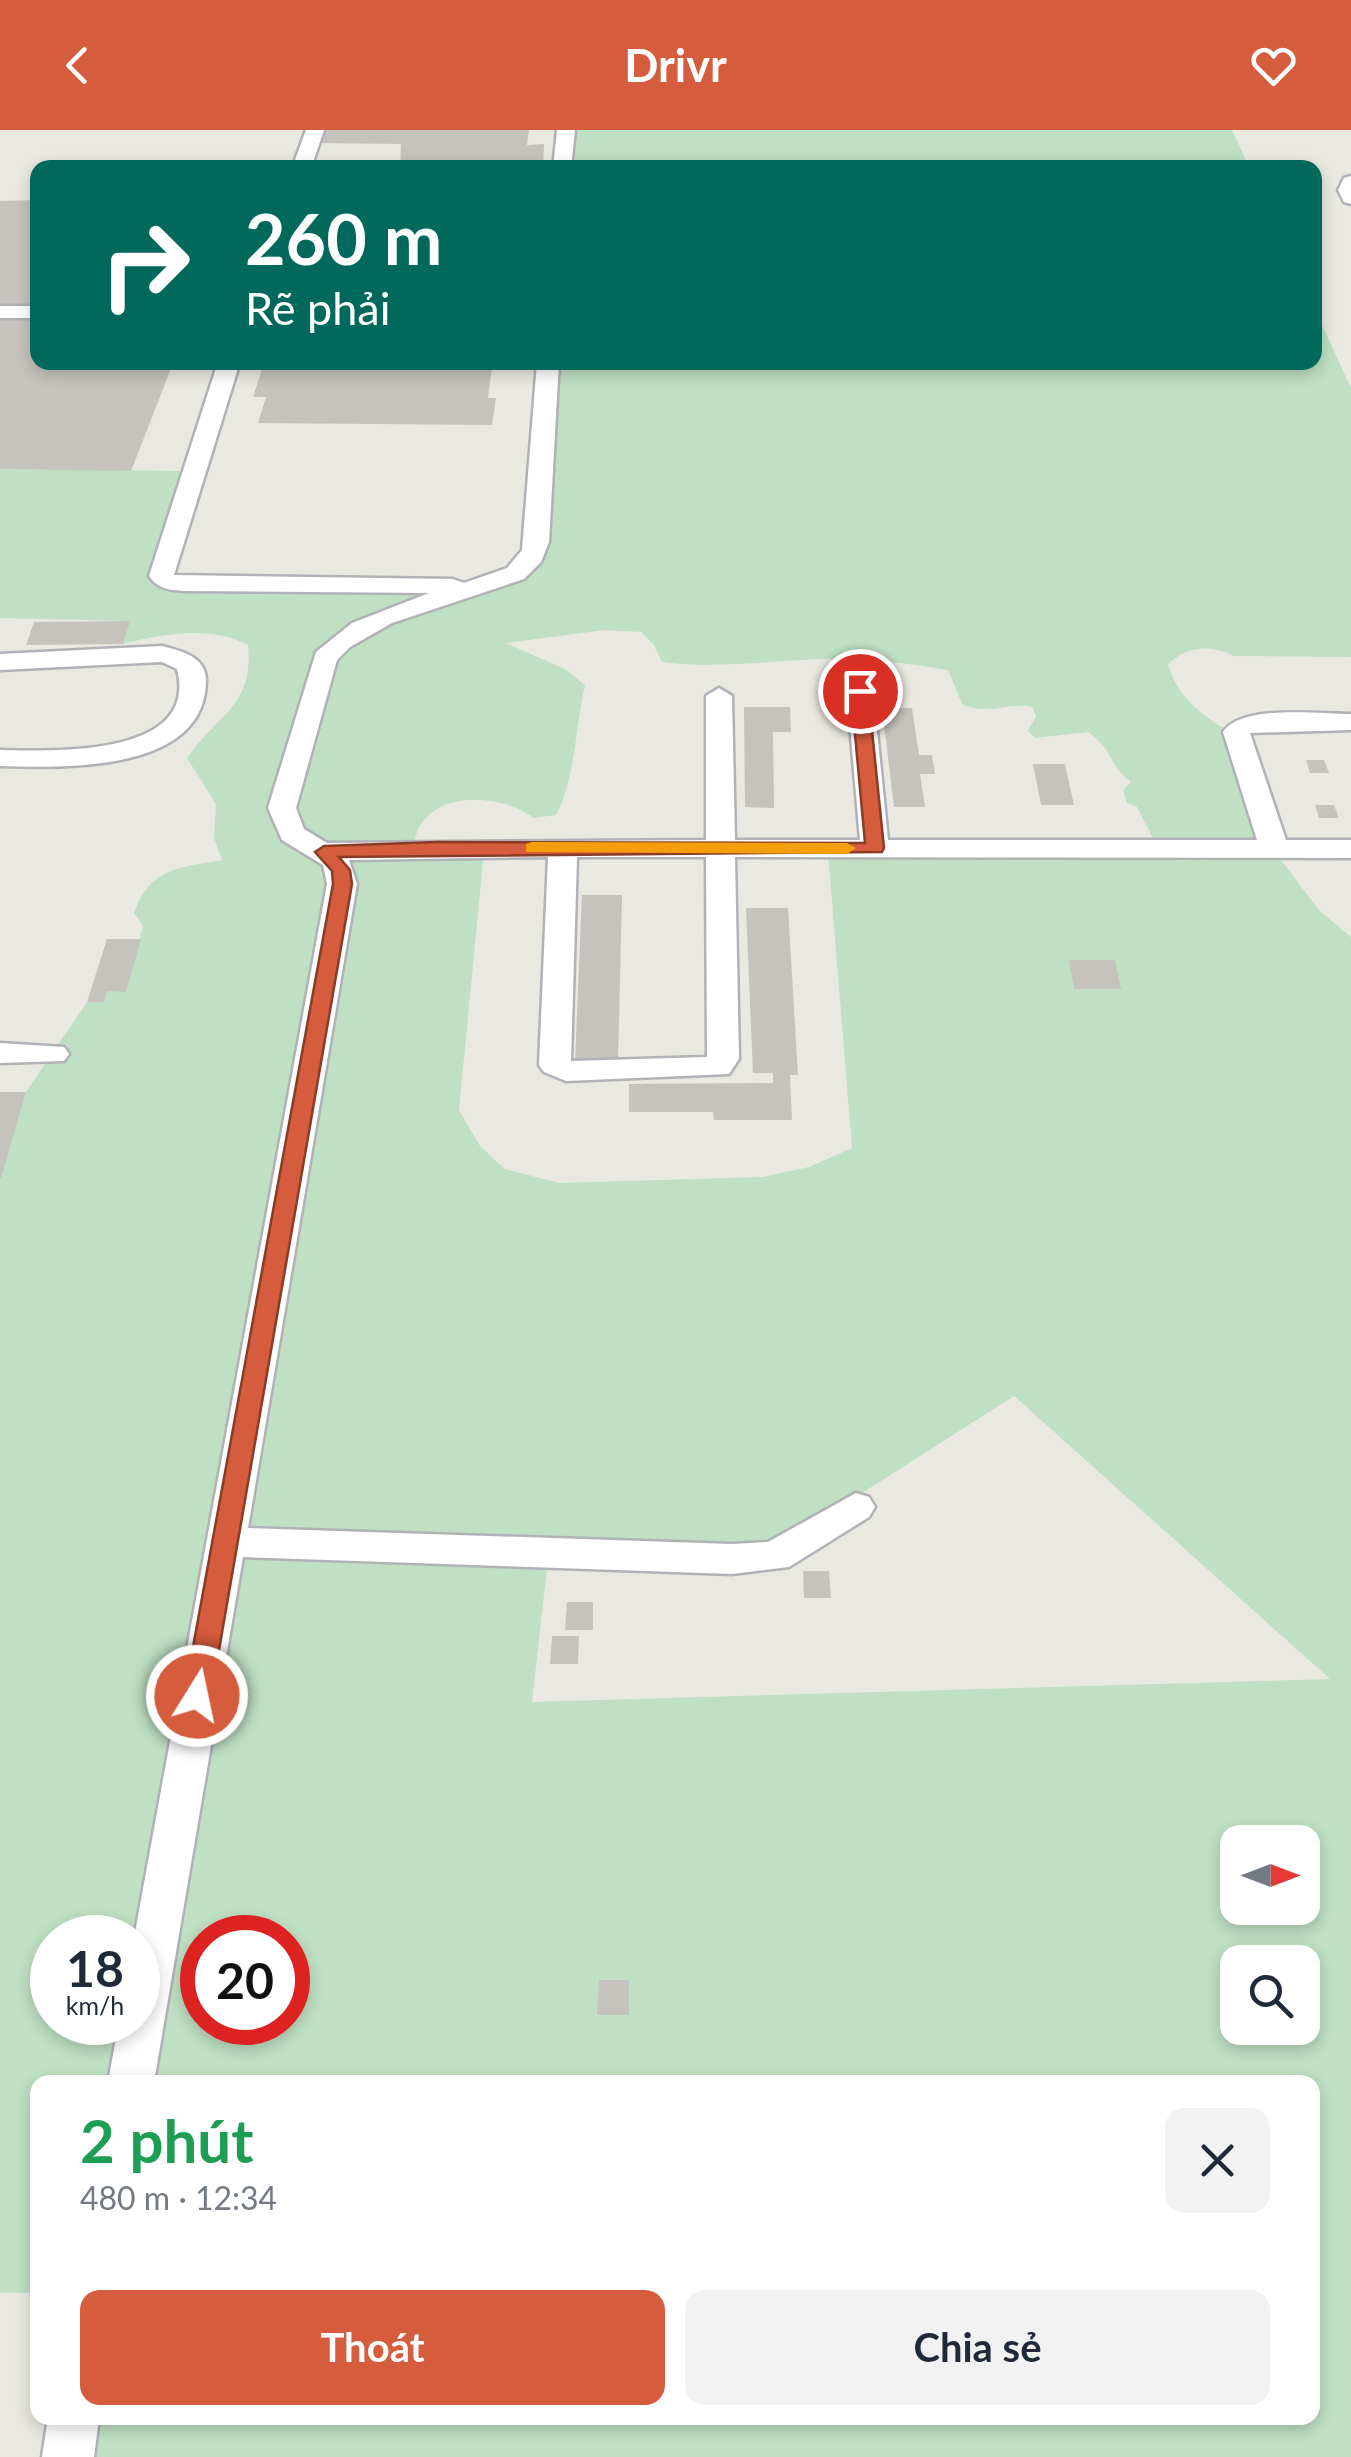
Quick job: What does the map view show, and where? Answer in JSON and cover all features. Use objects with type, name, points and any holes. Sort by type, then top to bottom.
[{"type":"street","points":[[304,160],[315,130]]},
{"type":"street","points":[[563,160],[566,130]]},
{"type":"street","points":[[1351,182],[1347,190],[1351,198]]},
{"type":"street","points":[[0,312],[30,312]]},
{"type":"street","points":[[225,370],[161,576],[167,582],[485,586]]},
{"type":"street","points":[[133,2075],[342,884],[341,870],[324,852],[292,834],[282,808],[325,657],[339,640],[364,625],[523,571],[537,542],[548,370]]},
{"type":"street","points":[[0,662],[162,654],[183,659],[191,667],[193,678],[185,717],[142,744],[101,757],[0,758]]},
{"type":"street","points":[[860,691],[875,848]]},
{"type":"street","points":[[563,848],[555,1065],[566,1071],[718,1067],[723,1059],[719,696]]},
{"type":"street","points":[[1274,848],[1236,732],[1240,726],[1283,721],[1351,722]]},
{"type":"street","points":[[324,852],[563,848],[1351,849]]},
{"type":"street","points":[[0,1053],[53,1054]]},
{"type":"street","points":[[224,1542],[732,1558],[775,1556],[856,1507]]},
{"type":"street","points":[[68,2457],[73,2425]]},
{"type":"green space","points":[[570,130],[1232,130],[1246,160],[567,160]]},
{"type":"green space","points":[[1322,325],[1351,388],[1351,657],[1234,656],[1199,649],[1183,653],[1168,664],[1177,686],[1192,704],[1230,732],[1267,845],[1157,846],[1137,807],[1127,803],[1123,790],[1131,782],[1097,739],[1088,732],[1035,738],[1028,731],[1036,716],[1032,707],[980,709],[962,704],[948,670],[838,659],[714,665],[662,662],[654,645],[641,632],[605,630],[506,643],[565,669],[585,685],[571,768],[556,815],[534,818],[501,803],[463,800],[431,813],[420,826],[414,845],[328,848],[290,820],[330,658],[367,627],[528,572],[551,370],[1322,370]]},
{"type":"green space","points":[[0,469],[190,471],[156,577],[468,588],[335,639],[277,809],[331,862],[151,1915],[30,1915],[30,2045],[128,2045],[123,2075],[30,2075],[30,2293],[0,2293],[0,1177],[26,1092],[87,1002],[104,1002],[107,991],[126,991],[143,926],[134,913],[148,886],[168,872],[222,860],[214,838],[216,804],[187,758],[240,696],[248,666],[248,645],[218,635],[170,635],[123,644],[129,621],[0,618]]},
{"type":"green space","points":[[484,851],[459,1110],[480,1146],[505,1169],[559,1183],[763,1177],[809,1167],[852,1148],[828,852],[1275,852],[1318,909],[1351,937],[1351,2457],[79,2457],[84,2425],[1320,2425],[1320,2075],[143,2075],[148,2045],[160,2045],[160,1974],[231,1549],[548,1559],[532,1702],[1330,1679],[1014,1396],[773,1550],[233,1536],[342,859]]},
{"type":"building","points":[[322,130],[529,130],[527,145],[544,144],[543,160],[400,160],[401,144],[317,143]]},
{"type":"building","points":[[30,200],[30,309],[0,309],[0,201]]},
{"type":"building","points":[[0,319],[30,320],[30,370],[170,370],[131,471],[0,469]]},
{"type":"building","points":[[262,370],[492,370],[488,398],[496,398],[492,425],[258,423],[266,397],[253,397]]},
{"type":"building","points":[[130,621],[123,644],[26,645],[34,622]]},
{"type":"building","points":[[744,707],[790,707],[791,732],[773,732],[774,808],[745,807]]},
{"type":"building","points":[[882,708],[912,708],[919,755],[932,755],[935,774],[920,774],[925,807],[894,807]]},
{"type":"building","points":[[1306,760],[1324,760],[1329,773],[1310,773]]},
{"type":"building","points":[[1033,764],[1065,764],[1074,805],[1041,805]]},
{"type":"building","points":[[1315,805],[1334,805],[1339,818],[1319,818]]},
{"type":"building","points":[[582,895],[622,895],[618,1062],[575,1062]]},
{"type":"building","points":[[746,908],[788,908],[798,1075],[790,1075],[792,1120],[714,1120],[713,1112],[629,1112],[629,1084],[773,1083],[773,1073],[753,1073]]},
{"type":"building","points":[[107,939],[141,939],[126,992],[107,991],[104,1002],[87,1002]]},
{"type":"building","points":[[1069,960],[1115,960],[1121,989],[1074,989]]},
{"type":"building","points":[[0,1092],[26,1092],[1,1178],[0,1178]]},
{"type":"building","points":[[803,1571],[829,1571],[831,1598],[804,1598]]},
{"type":"building","points":[[567,1602],[593,1602],[593,1630],[565,1630]]},
{"type":"building","points":[[552,1636],[579,1636],[578,1664],[550,1664]]},
{"type":"building","points":[[599,1980],[629,1980],[629,2015],[597,2015]]},
{"type":"slow traffic","points":[[532,848],[847,848]]},
{"type":"route","points":[[197,1696],[342,884],[336,861],[324,852],[390,848],[875,848],[860,691]]}]
